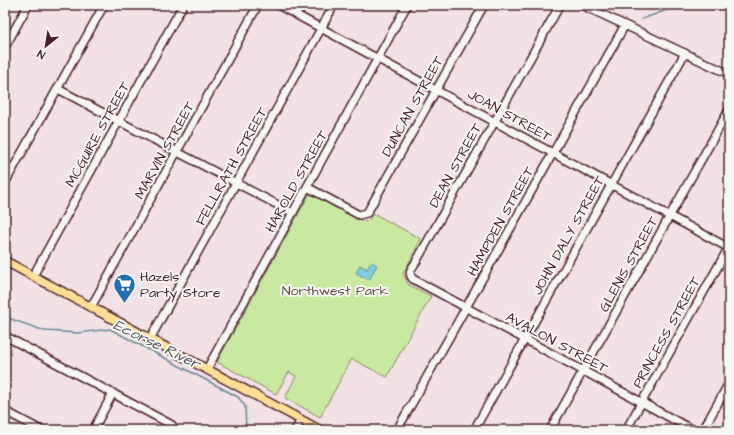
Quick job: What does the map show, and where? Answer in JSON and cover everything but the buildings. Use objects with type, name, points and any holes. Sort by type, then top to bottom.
[{"type":"main road","points":[[5,261],[320,430]]},
{"type":"street","points":[[5,47],[28,5]]},
{"type":"street","points":[[5,183],[104,5]]},
{"type":"street","name":"MCGUIRE STREET","points":[[33,276],[183,5]]},
{"type":"street","name":"MARVIN STREET","points":[[91,307],[258,5]]},
{"type":"street","name":"JOAN STREET","points":[[278,5],[729,247]]},
{"type":"street","name":"FELLRATH STREET","points":[[150,339],[334,5]]},
{"type":"street","name":"HAROLD STREET","points":[[207,369],[407,5]]},
{"type":"street","name":"DUNCAN STREET","points":[[307,188],[359,215],[367,213],[484,5]]},
{"type":"street","name":"DEAN STREET","points":[[410,275],[413,267],[560,5]]},
{"type":"street","points":[[582,5],[729,74]]},
{"type":"street","name":"HAMPDEN STREET","points":[[397,430],[625,25]]},
{"type":"street","name":"JOHN DALY STREET","points":[[474,430],[685,53]]},
{"type":"street","points":[[58,89],[293,213]]},
{"type":"street","name":"GLENIS STREET","points":[[550,430],[729,110]]},
{"type":"street","name":"PRINCESS STREET","points":[[626,430],[729,247]]},
{"type":"street","name":"AVALON STREET","points":[[410,275],[413,279],[693,430]]},
{"type":"street","points":[[5,336],[172,425]]},
{"type":"street","points":[[703,430],[729,383]]},
{"type":"street","points":[[93,430],[113,393]]},
{"type":"street","points":[[5,411],[41,430]]},
{"type":"street","points":[[295,430],[301,420]]},
{"type":"green space","name":"Northwest Park","points":[[310,193],[364,222],[369,220],[373,213],[421,239],[403,274],[409,285],[431,296],[387,377],[352,359],[320,417],[285,398],[296,376],[289,372],[276,394],[217,362]]},
{"type":"water","points":[[371,262],[377,265],[369,280],[356,273],[360,265],[367,269]]},
{"type":"waterway","points":[[642,19],[681,5]]},
{"type":"waterway","name":"Ecorse River","points":[[5,317],[45,331],[78,333],[110,329],[238,397],[245,406],[246,430]]},
{"type":"place","name":"Hazels Party Store","points":[[124,304]]}]
